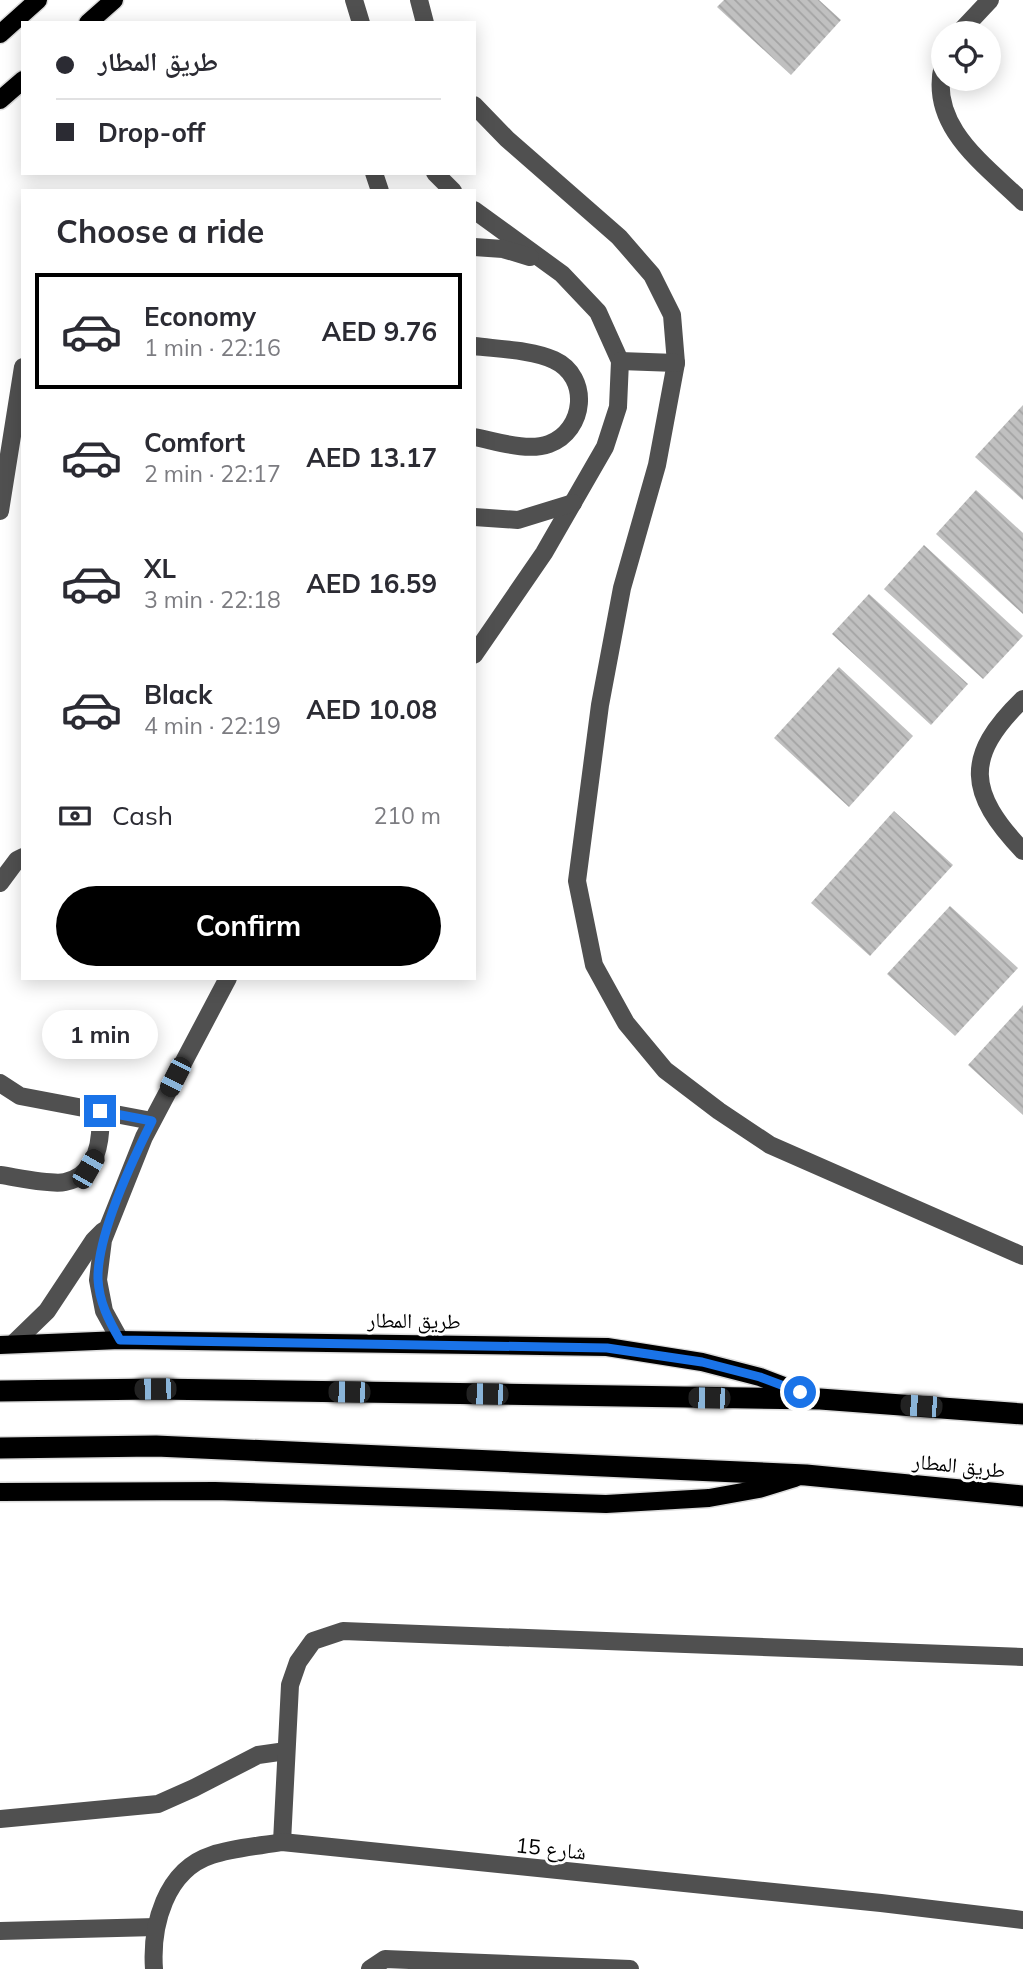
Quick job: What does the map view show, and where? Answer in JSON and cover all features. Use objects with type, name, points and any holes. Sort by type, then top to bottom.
[{"type":"highway","name":"طريق المطار","points":[[0,1391],[155,1389],[820,1399],[1023,1414]]},
{"type":"highway","name":"طريق المطار","points":[[0,1448],[156,1446],[806,1475],[1023,1496]]},
{"type":"main road","points":[[0,34],[38,0]]},
{"type":"main road","points":[[90,21],[114,0]]},
{"type":"main road","points":[[0,100],[15,83]]},
{"type":"main road","name":"طريق المطار","points":[[6,1344],[120,1340],[607,1348],[702,1362],[760,1377],[820,1399]]},
{"type":"main road","name":"طريق المطار","points":[[0,1492],[215,1491],[606,1504],[709,1498],[759,1489],[806,1475]]},
{"type":"street","points":[[354,0],[360,21]]},
{"type":"street","points":[[419,0],[424,21]]},
{"type":"street","points":[[970,21],[990,0]]},
{"type":"street","points":[[941,91],[946,118],[958,139],[1023,202]]},
{"type":"street","points":[[476,107],[507,139],[620,237],[652,275],[672,315],[676,363],[657,465],[622,588],[600,705],[577,881],[594,965],[626,1023],[665,1070],[719,1111],[770,1145],[1023,1256]]},
{"type":"street","points":[[437,175],[451,189]]},
{"type":"street","points":[[476,211],[562,274],[598,312],[620,361],[618,407],[605,447],[544,553],[476,652]]},
{"type":"street","points":[[476,247],[503,249],[544,260]]},
{"type":"street","points":[[476,345],[554,360],[574,378],[580,405],[569,430],[559,440],[546,446],[533,447],[476,438]]},
{"type":"street","points":[[620,361],[676,363]]},
{"type":"street","points":[[0,510],[17,445],[8,405],[21,372]]},
{"type":"street","points":[[476,517],[518,520],[573,503]]},
{"type":"street","points":[[1023,699],[1007,714],[981,755],[979,783],[989,810],[1023,851]]},
{"type":"street","points":[[0,883],[21,858]]},
{"type":"street","points":[[120,1340],[104,1311],[98,1280],[103,1240],[152,1121],[227,980]]},
{"type":"street","points":[[0,1083],[20,1096],[152,1121]]},
{"type":"street","points":[[0,1175],[63,1183],[79,1177],[96,1156],[101,1132],[100,1111]]},
{"type":"street","points":[[6,1344],[47,1311],[94,1240],[108,1226]]},
{"type":"street","points":[[282,1842],[290,1685],[298,1662],[313,1641],[343,1631],[1023,1657]]},
{"type":"street","points":[[0,1819],[158,1804],[258,1755],[286,1751]]},
{"type":"street","name":"شارع 15","points":[[154,1969],[152,1950],[166,1893],[187,1870],[210,1855],[282,1842],[1023,1920]]},
{"type":"street","points":[[0,1931],[156,1927]]},
{"type":"street","points":[[370,1969],[385,1959],[630,1969]]},
{"type":"building","points":[[724,0],[819,0],[841,20],[791,75],[717,7]]},
{"type":"building","points":[[1023,405],[1023,500],[975,457]]},
{"type":"building","points":[[976,490],[1023,533],[1023,614],[936,534]]},
{"type":"building","points":[[924,545],[1023,636],[983,679],[884,589]]},
{"type":"building","points":[[869,594],[968,684],[931,725],[832,634]]},
{"type":"building","points":[[839,667],[913,736],[849,807],[774,738]]},
{"type":"building","points":[[894,811],[953,865],[870,956],[811,903]]},
{"type":"building","points":[[950,906],[1018,968],[955,1036],[887,974]]},
{"type":"building","points":[[1023,1005],[1023,1115],[968,1065]]},
{"type":"route","points":[[100,1111],[152,1121],[103,1240],[98,1280],[104,1311],[120,1340],[607,1348],[702,1362],[760,1377],[800,1392]]}]
